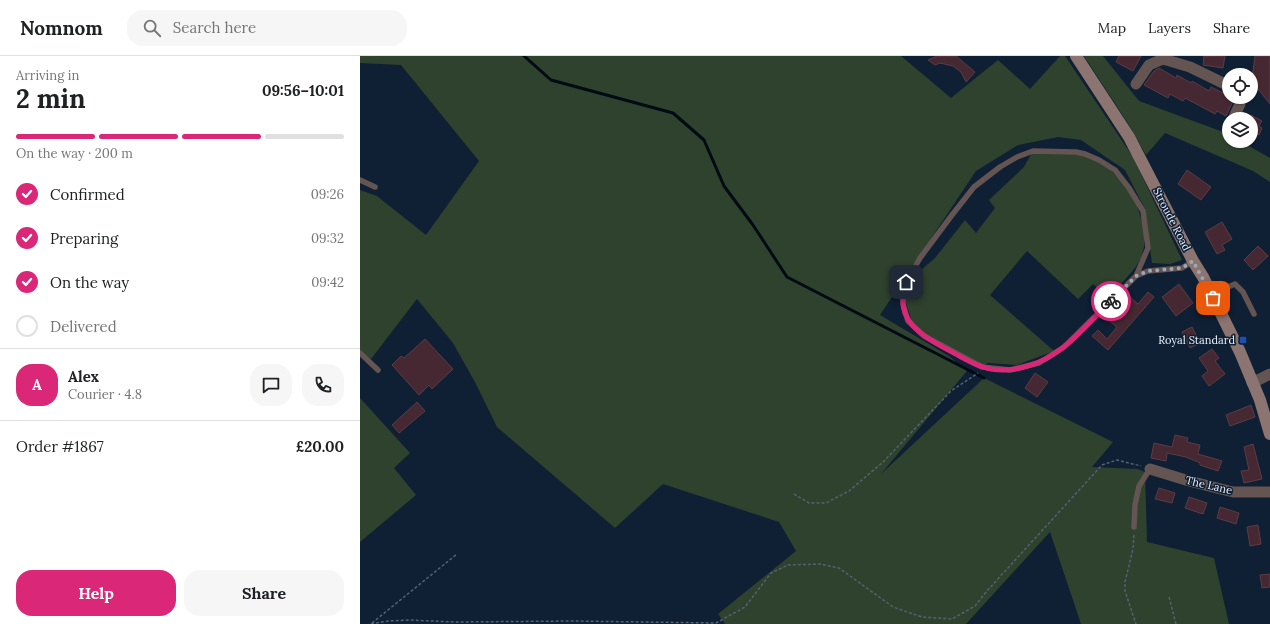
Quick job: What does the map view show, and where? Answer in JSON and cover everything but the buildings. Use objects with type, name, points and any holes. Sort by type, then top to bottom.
[{"type":"street","name":"Stroude Road","points":[[1076,56],[1129,137],[1211,294],[1240,352],[1263,407],[1270,434]]},
{"type":"street","points":[[1136,84],[1149,66],[1163,59],[1190,62],[1222,82]]},
{"type":"street","points":[[1252,383],[1270,374]]},
{"type":"street","name":"The Lane","points":[[1150,469],[1218,489],[1234,492],[1270,492]]},
{"type":"lane","points":[[1136,276],[1148,248],[1143,211],[1129,188],[1115,170],[1099,160],[1085,154],[1054,151],[1033,151],[1006,163],[985,177],[974,187],[920,258],[906,282],[903,294],[903,304],[908,321],[924,336],[982,367],[1010,370],[1039,363],[1064,347],[1136,276],[1148,271],[1182,268],[1193,261]]},
{"type":"lane","points":[[360,180],[376,187]]},
{"type":"lane","points":[[1211,294],[1235,284],[1243,292],[1254,314]]},
{"type":"lane","points":[[360,353],[378,370]]},
{"type":"lane","points":[[1134,527],[1135,505],[1139,486],[1150,469]]},
{"type":"path","points":[[794,494],[808,503],[826,503],[849,491],[883,462],[951,391],[979,372]]},
{"type":"path","points":[[372,624],[409,620],[454,622],[572,621],[716,623],[745,607],[771,573],[788,565],[820,564],[838,568],[893,607],[922,617],[952,619],[975,606],[1102,465],[1116,460],[1150,469]]},
{"type":"path","points":[[1134,527],[1134,548],[1125,582],[1125,592],[1136,624]]},
{"type":"path","points":[[372,624],[457,554]]},
{"type":"path","points":[[1169,597],[1176,624]]},
{"type":"green space","points":[[360,56],[901,56],[951,98],[998,60],[1030,89],[1060,56],[1065,56],[1133,157],[1182,260],[1170,264],[1152,263],[1145,209],[1125,170],[1081,140],[1058,137],[1018,145],[976,171],[880,315],[949,356],[967,371],[881,474],[984,378],[1113,442],[1092,467],[1138,469],[1145,472],[1147,542],[1214,558],[1229,624],[1081,624],[1050,532],[966,624],[725,624],[718,614],[796,551],[779,522],[663,484],[615,528],[497,427],[476,384],[453,343],[417,299],[371,359],[360,351],[360,190],[377,196],[426,235],[479,161],[401,65],[360,63]]},
{"type":"green space","points":[[1084,56],[1103,56],[1139,101],[1222,132],[1222,148],[1252,148],[1270,158],[1270,182],[1253,171],[1165,133],[1146,155],[1129,125]]},
{"type":"green space","points":[[1033,151],[1075,153],[1105,163],[1135,198],[1144,229],[1144,247],[1141,258],[1135,268],[1109,298],[1093,284],[1078,299],[1027,251],[990,295],[1054,351],[1017,365],[988,363],[982,367],[954,353],[914,327],[903,294],[906,283],[935,258],[965,220],[976,233],[995,208],[989,200],[1024,167]]},
{"type":"green space","points":[[360,398],[410,453],[394,468],[416,495],[360,542]]},
{"type":"waterway","points":[[524,56],[551,80],[673,113],[704,140],[724,186],[753,225],[787,277],[984,378]]},
{"type":"way so far","points":[[1111,301],[1136,276],[1148,271],[1182,268],[1193,261],[1213,298]]},
{"type":"place","name":"Royal Standard","points":[[1243,340]]},
{"type":"route","points":[[906,282],[903,294],[903,304],[908,321],[914,327],[924,336],[954,353],[982,367],[998,370],[1020,368],[1039,363],[1048,358],[1064,347],[1111,301]]}]
